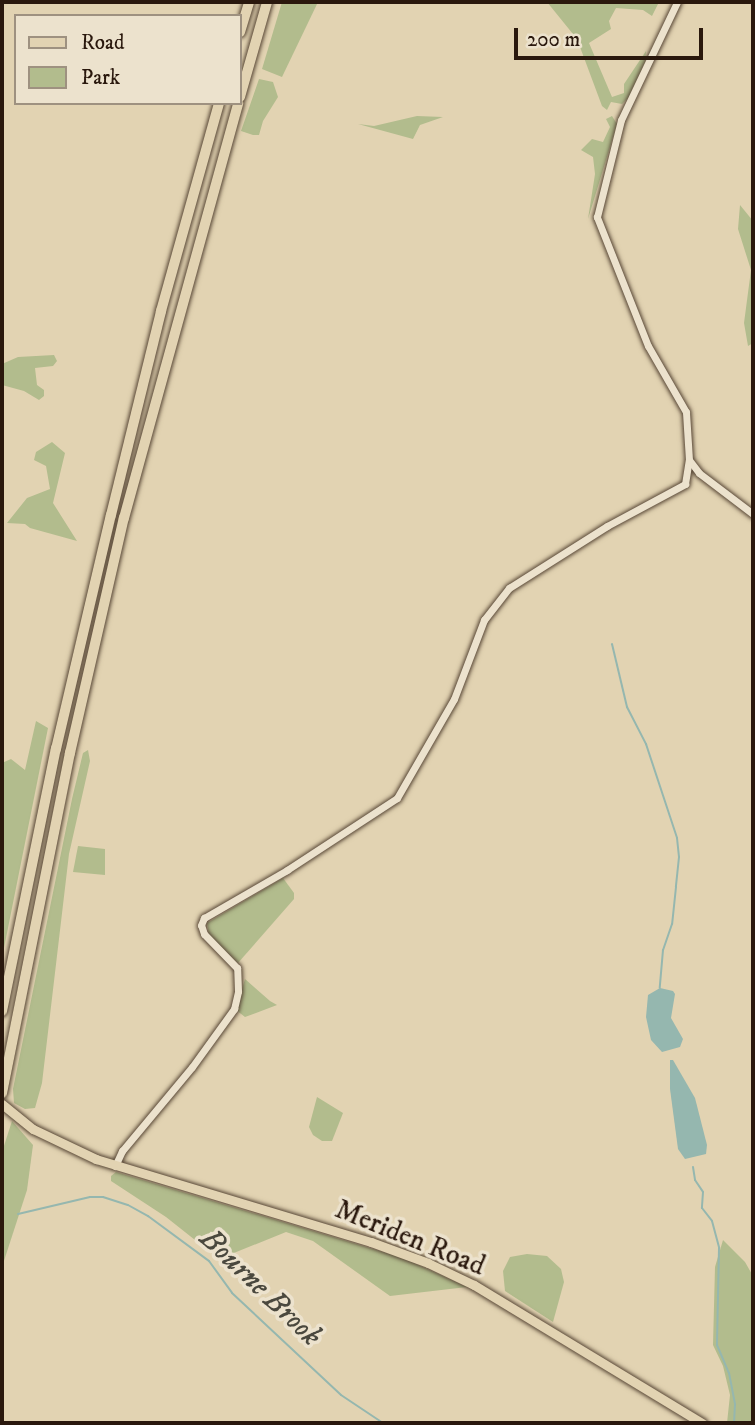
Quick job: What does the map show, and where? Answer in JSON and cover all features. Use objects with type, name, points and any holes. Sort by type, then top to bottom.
[{"type":"highway","points":[[242,25],[249,2]]},
{"type":"highway","points":[[242,90],[267,2]]},
{"type":"highway","points":[[2,1011],[56,749],[111,515],[161,312],[218,105]]},
{"type":"highway","points":[[2,1093],[70,753],[124,518],[237,105]]},
{"type":"main road","name":"Meriden Road","points":[[2,1104],[33,1129],[65,1147],[116,1166],[346,1234],[428,1263],[474,1285],[702,1423]]},
{"type":"street","points":[[677,2],[621,121],[597,217],[649,346],[685,412],[689,460],[685,484]]},
{"type":"street","points":[[689,460],[699,473],[753,514]]},
{"type":"street","points":[[116,1166],[122,1151],[192,1067],[233,1009],[238,991],[237,968],[204,934],[201,925],[204,918],[286,870],[397,798],[454,699],[484,620],[509,588],[607,526],[685,484],[699,473]]},
{"type":"green space","points":[[282,2],[318,2],[282,77],[262,69]]},
{"type":"green space","points":[[547,2],[659,2],[652,16],[643,10],[616,8],[609,21],[611,29],[589,43],[612,97],[624,93],[624,84],[646,51],[645,62],[628,98],[622,104],[611,102],[607,110],[602,106],[577,39]]},
{"type":"green space","points":[[259,79],[273,82],[278,97],[263,121],[259,135],[253,135],[241,131]]},
{"type":"green space","points":[[417,116],[443,117],[420,125],[413,139],[358,124],[374,126]]},
{"type":"green space","points":[[612,116],[617,124],[588,219],[595,174],[593,157],[581,150],[592,139],[603,142],[610,127],[606,119]]},
{"type":"green space","points":[[740,205],[753,221],[753,343],[748,346],[744,323],[751,270],[738,229]]},
{"type":"green space","points":[[54,355],[57,361],[53,366],[35,368],[37,385],[44,390],[44,396],[39,400],[24,391],[2,385],[2,364],[18,357]]},
{"type":"green space","points":[[52,442],[65,453],[53,503],[77,541],[30,528],[25,524],[7,523],[27,498],[50,489],[46,466],[34,460],[36,452]]},
{"type":"green space","points":[[36,721],[48,728],[2,958],[2,763],[11,759],[25,770]]},
{"type":"green space","points":[[88,750],[90,761],[69,854],[42,1083],[35,1108],[25,1109],[14,1103],[13,1089],[72,799],[83,753]]},
{"type":"green space","points":[[78,846],[105,849],[105,875],[73,872]]},
{"type":"green space","points":[[283,878],[294,893],[294,899],[238,963],[209,935],[207,923]]},
{"type":"green space","points":[[245,979],[277,1005],[245,1017],[236,1010]]},
{"type":"green space","points":[[317,1097],[343,1113],[332,1141],[322,1141],[313,1135],[309,1127]]},
{"type":"green space","points":[[12,1121],[33,1145],[27,1190],[2,1267],[2,1152]]},
{"type":"green space","points":[[116,1172],[403,1258],[467,1287],[390,1296],[313,1241],[286,1232],[219,1259],[166,1217],[111,1181],[111,1176]]},
{"type":"green space","points":[[723,1240],[745,1262],[753,1276],[753,1423],[727,1423],[730,1395],[723,1366],[713,1345],[715,1267]]},
{"type":"green space","points":[[527,1254],[547,1256],[561,1269],[564,1282],[553,1322],[505,1291],[503,1271],[510,1257]]},
{"type":"water","points":[[660,988],[675,994],[671,1018],[683,1039],[680,1047],[662,1052],[651,1040],[646,1017],[648,995]]},
{"type":"water","points":[[670,1060],[673,1060],[695,1098],[707,1145],[706,1154],[685,1159],[678,1149],[670,1089]]},
{"type":"waterway","points":[[612,644],[627,707],[646,744],[677,838],[679,857],[672,924],[663,950],[660,988]]},
{"type":"waterway","points":[[693,1167],[695,1180],[703,1192],[702,1208],[712,1221],[719,1248],[717,1345],[729,1373],[735,1404],[734,1423]]},
{"type":"waterway","name":"Bourne Brook","points":[[18,1214],[90,1197],[103,1197],[128,1205],[148,1216],[209,1261],[232,1293],[341,1395],[383,1423]]}]
